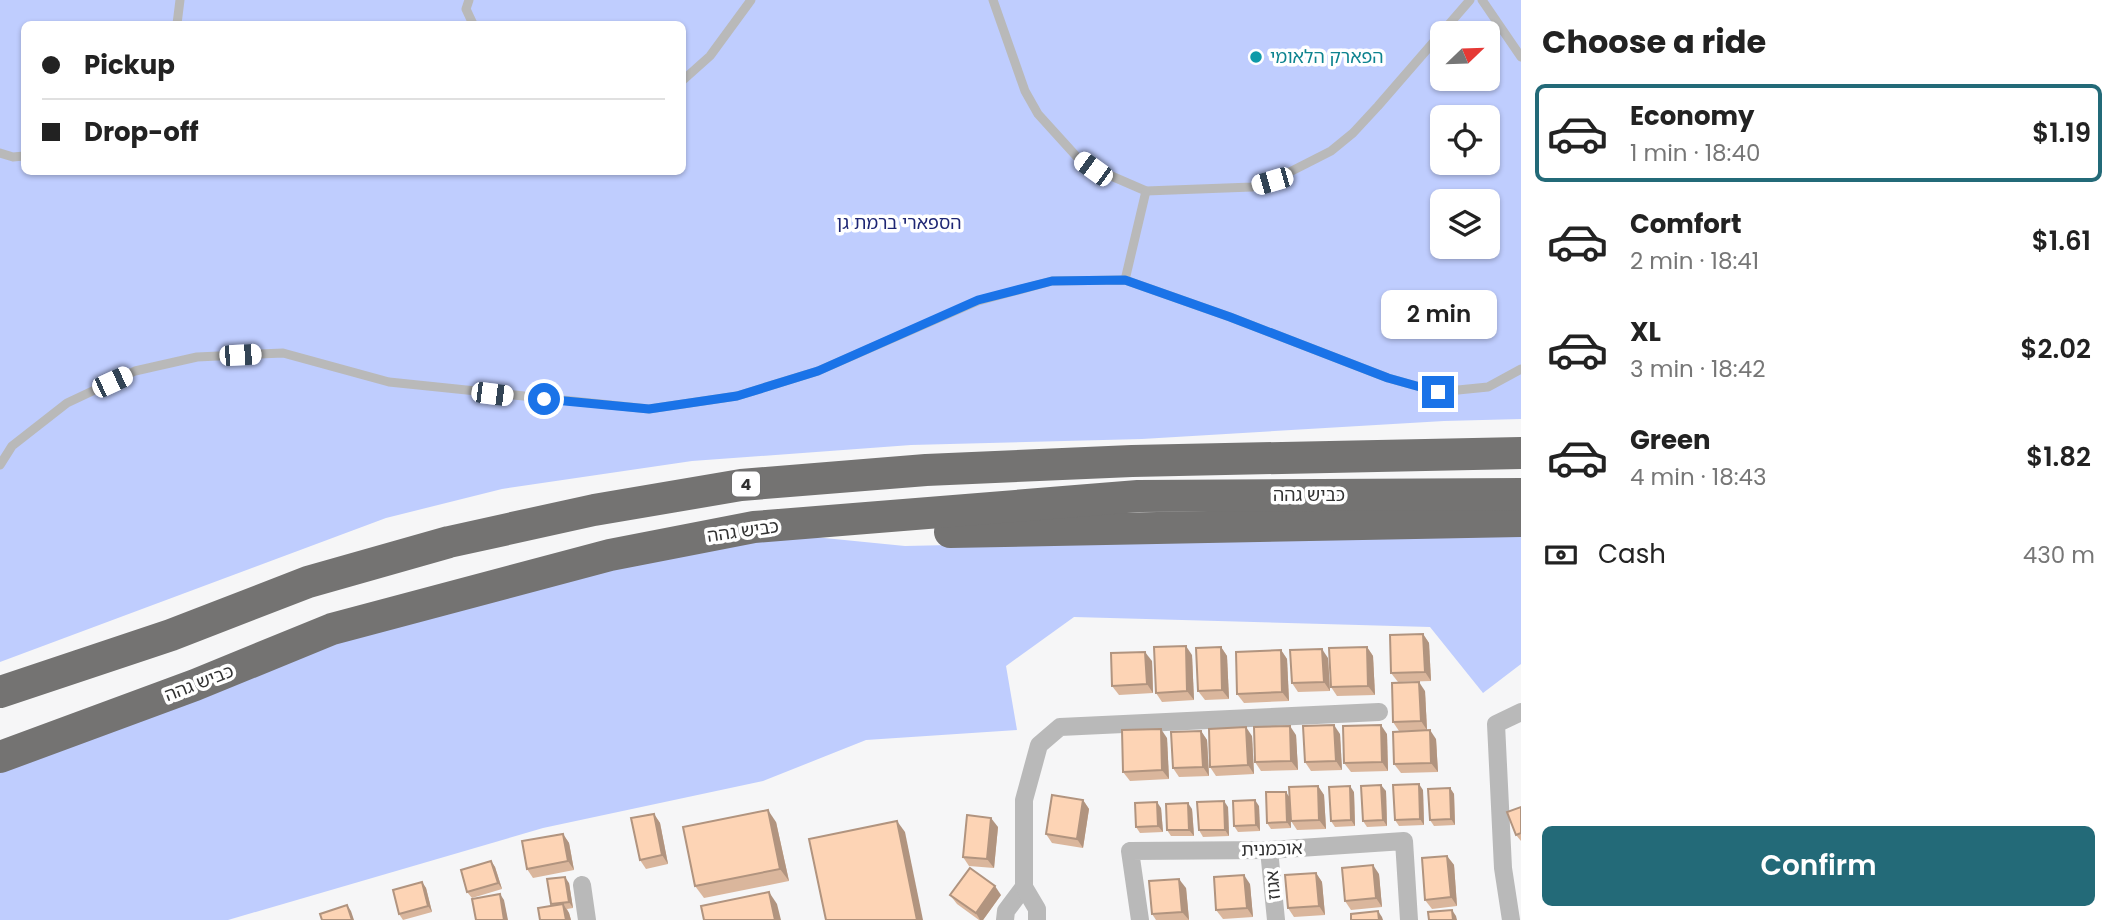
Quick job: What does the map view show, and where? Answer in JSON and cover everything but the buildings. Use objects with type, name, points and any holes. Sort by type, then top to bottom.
[{"type":"highway","name":"כביש גהה","points":[[0,692],[172,635],[308,582],[449,542],[594,510],[741,485],[926,470],[1104,462],[1521,453]]},
{"type":"highway","name":"כביש גהה","points":[[0,757],[195,685],[332,629],[610,555],[754,527],[1138,496],[1521,494]]},
{"type":"highway","points":[[816,523],[905,533],[1521,521]]},
{"type":"street","points":[[1037,920],[1037,908],[1024,887],[1024,800],[1039,745],[1060,727],[1379,712]]},
{"type":"street","points":[[1511,920],[1503,868],[1496,723],[1521,712]]},
{"type":"street","name":"אוכמנית","points":[[1140,920],[1130,851],[1269,850],[1404,841],[1409,920]]},
{"type":"street","name":"אגוז","points":[[1269,850],[1276,920]]},
{"type":"street","points":[[582,885],[587,920]]},
{"type":"street","points":[[1005,920],[1006,911],[1024,887]]},
{"type":"lane","points":[[177,21],[180,0]]},
{"type":"lane","points":[[469,0],[466,9],[472,21]]},
{"type":"lane","points":[[686,77],[710,56],[751,0]]},
{"type":"lane","points":[[993,0],[1026,91],[1038,114],[1077,157],[1093,169],[1146,191],[1252,187],[1272,181],[1331,150],[1353,133],[1470,0]]},
{"type":"lane","points":[[1482,0],[1521,57]]},
{"type":"lane","points":[[0,153],[21,156]]},
{"type":"lane","points":[[1125,280],[1146,191]]},
{"type":"lane","points":[[0,465],[12,446],[67,403],[135,371],[197,357],[283,354],[389,382],[649,409],[737,396],[818,371],[978,300],[1052,281],[1125,280],[1388,378],[1438,392],[1488,387],[1521,369]]},
{"type":"green space","name":"הספארי ברמת גן","points":[[0,0],[1521,0],[1521,419],[1142,439],[911,445],[692,461],[502,489],[386,518],[0,662]]},
{"type":"green space","points":[[1433,534],[1521,535],[1521,664],[1483,693],[1430,627],[1074,617],[1006,666],[1017,730],[866,740],[763,781],[543,828],[228,920],[0,920],[0,771],[365,628],[731,541],[814,537],[905,546]]},
{"type":"place","name":"הפארק הלאומי","points":[[1256,57]]},
{"type":"route","points":[[544,399],[649,409],[737,396],[818,371],[978,300],[1052,281],[1125,280],[1388,378],[1438,392]]}]
